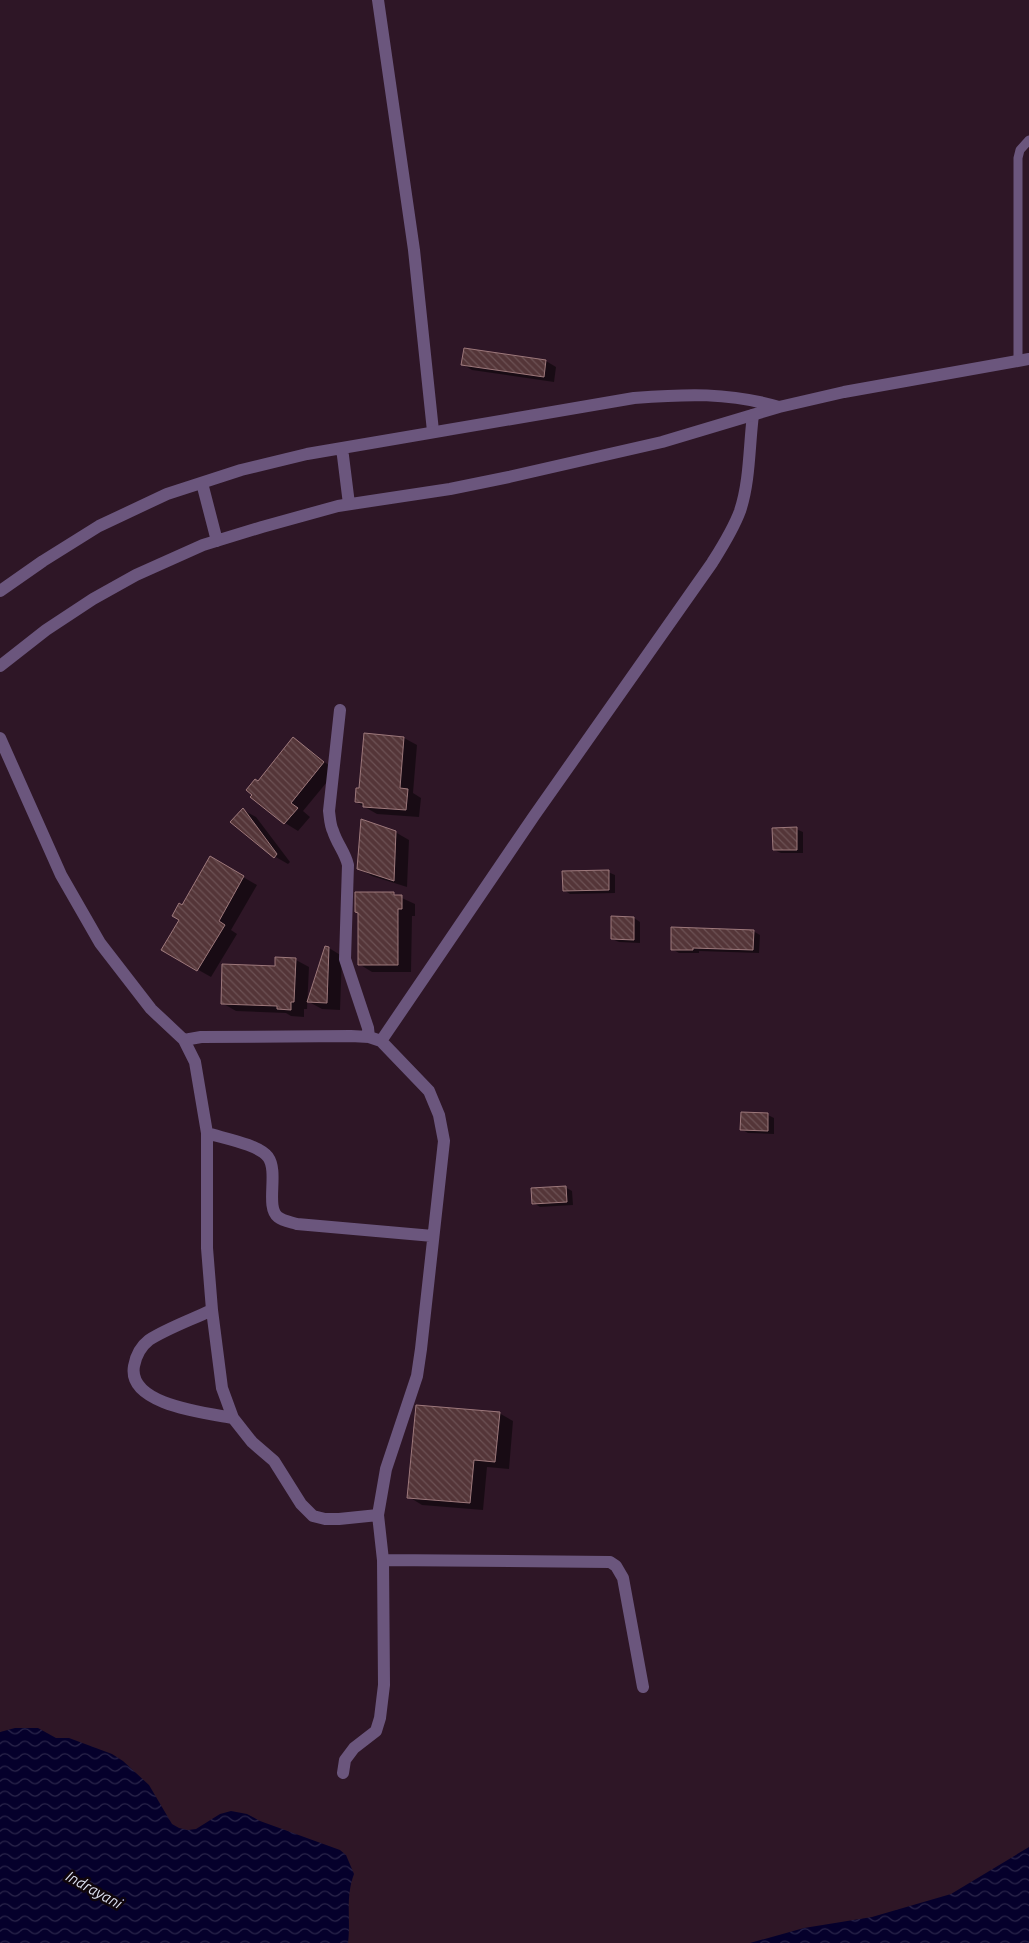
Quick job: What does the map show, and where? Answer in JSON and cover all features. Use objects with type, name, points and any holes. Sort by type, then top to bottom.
[{"type":"street","points":[[378,0],[414,250],[433,431]]},
{"type":"street","points":[[0,666],[46,630],[93,599],[136,575],[217,541],[262,526],[349,504],[450,489],[662,442],[779,407],[844,392],[1023,360]]},
{"type":"street","points":[[0,591],[99,526],[167,494],[241,470],[307,454],[634,398],[686,394],[730,396],[779,407]]},
{"type":"street","points":[[375,1039],[712,563],[726,540],[740,512],[745,489],[753,415]]},
{"type":"street","points":[[342,448],[349,504]]},
{"type":"street","points":[[202,483],[217,541]]},
{"type":"street","points":[[340,710],[330,819],[332,830],[344,851],[348,865],[345,959],[368,1028],[375,1039],[430,1091],[439,1115],[444,1141],[417,1376],[386,1469],[378,1515],[384,1560],[384,1685],[380,1718],[376,1731],[371,1737],[354,1748],[349,1754],[345,1760],[343,1773]]},
{"type":"street","points":[[0,738],[61,875],[100,943],[150,1009],[184,1040],[195,1062],[207,1133],[207,1248],[212,1310],[222,1388],[233,1418],[252,1442],[274,1462],[301,1504],[313,1516],[325,1519],[338,1519],[378,1515]]},
{"type":"street","points":[[184,1040],[202,1037],[351,1036],[375,1039]]},
{"type":"street","points":[[207,1133],[253,1147],[268,1157],[272,1165],[273,1206],[280,1219],[313,1226],[433,1236]]},
{"type":"street","points":[[212,1310],[149,1341],[139,1350],[133,1372],[136,1383],[150,1396],[175,1406],[233,1418]]},
{"type":"street","points":[[384,1560],[610,1562],[616,1566],[623,1578],[643,1687]]},
{"type":"lane","points":[[1023,360],[1018,158],[1020,150],[1029,140]]},
{"type":"water","name":"Indrayani","points":[[15,1728],[38,1728],[56,1738],[69,1738],[112,1754],[123,1761],[149,1785],[172,1824],[179,1828],[196,1829],[220,1814],[231,1811],[247,1814],[260,1821],[340,1850],[346,1855],[354,1874],[349,1900],[348,1943],[0,1943],[0,1732]]},
{"type":"water","points":[[1029,1847],[1029,1943],[750,1943],[804,1928],[872,1917],[951,1894]]},
{"type":"building","points":[[464,348],[546,360],[544,377],[461,365]]},
{"type":"building","points":[[364,733],[404,737],[400,788],[408,789],[406,810],[363,807],[363,803],[355,802],[356,788],[359,788]]},
{"type":"building","points":[[293,737],[324,762],[291,803],[298,808],[284,824],[250,797],[252,795],[246,790],[255,779],[258,781]]},
{"type":"building","points":[[243,808],[277,854],[274,858],[230,822]]},
{"type":"building","points":[[361,819],[396,831],[394,881],[357,869]]},
{"type":"building","points":[[797,827],[797,850],[773,850],[772,828]]},
{"type":"building","points":[[210,856],[244,876],[219,921],[225,925],[197,971],[161,950],[179,920],[172,916],[179,903],[182,905]]},
{"type":"building","points":[[609,870],[609,890],[563,891],[562,871]]},
{"type":"building","points":[[355,892],[394,892],[394,895],[402,895],[402,909],[398,909],[398,965],[358,965],[358,913],[355,912]]},
{"type":"building","points":[[611,916],[634,917],[634,940],[611,939]]},
{"type":"building","points":[[671,927],[754,930],[753,950],[693,948],[693,950],[671,950]]},
{"type":"building","points":[[325,946],[329,947],[327,1003],[307,1002]]},
{"type":"building","points":[[275,957],[296,958],[294,1002],[291,1002],[291,1010],[277,1009],[277,1006],[221,1004],[222,964],[275,966]]},
{"type":"building","points":[[741,1112],[768,1113],[768,1131],[740,1130]]},
{"type":"building","points":[[566,1186],[567,1202],[532,1204],[531,1188]]},
{"type":"building","points":[[416,1405],[500,1412],[495,1462],[474,1460],[470,1503],[407,1498]]}]
